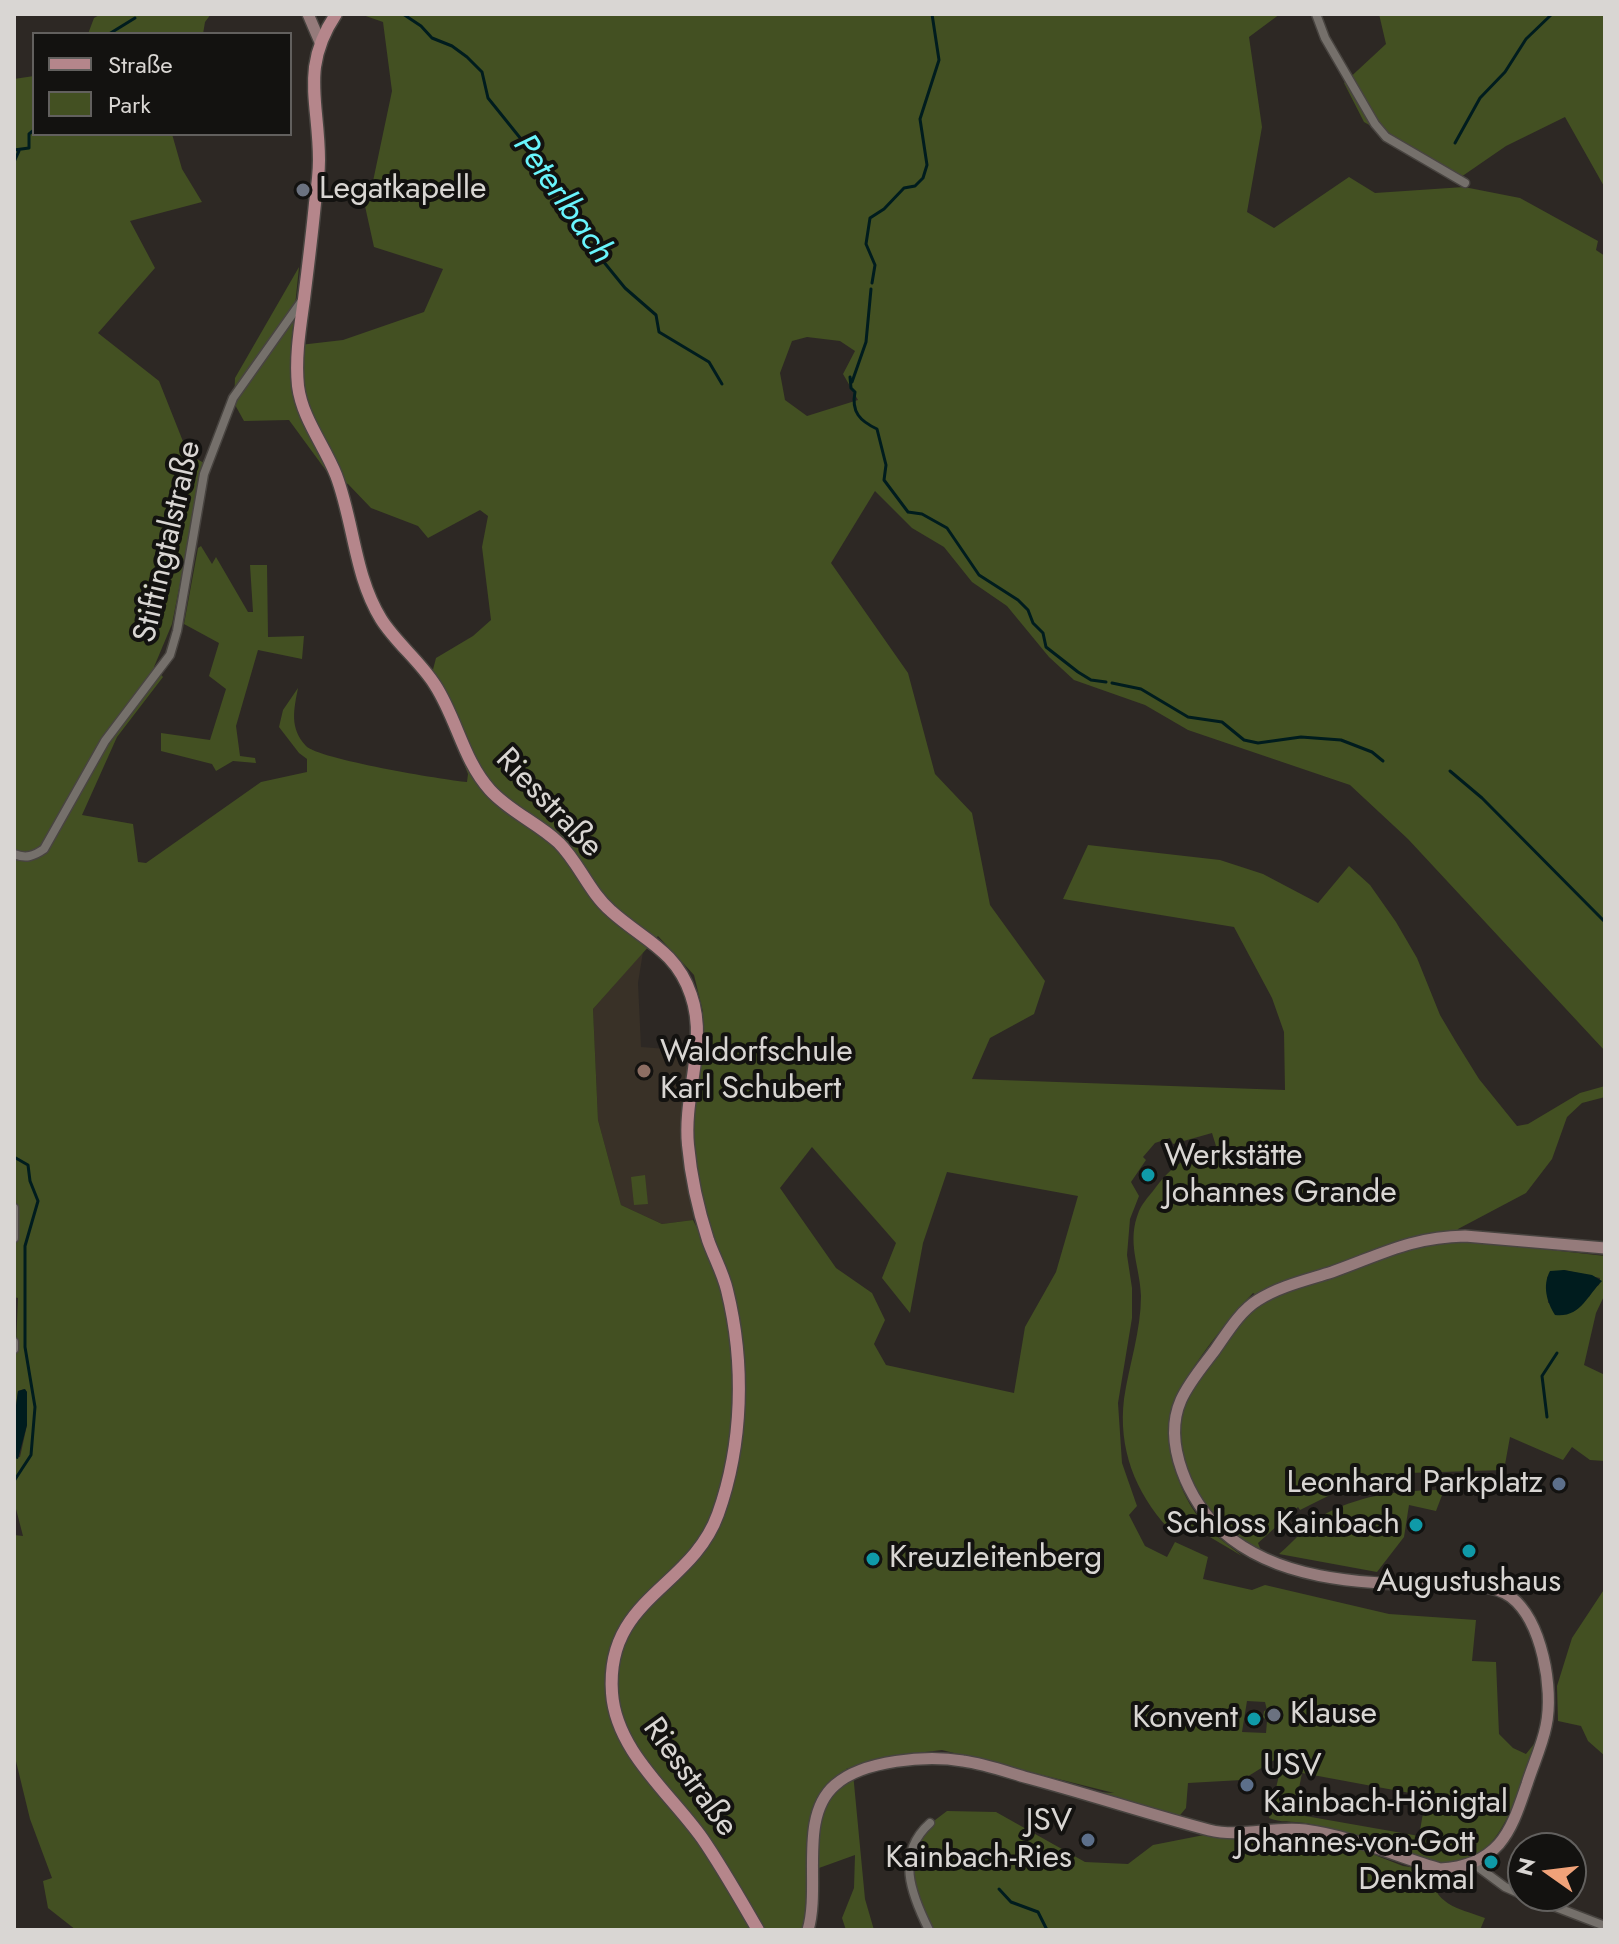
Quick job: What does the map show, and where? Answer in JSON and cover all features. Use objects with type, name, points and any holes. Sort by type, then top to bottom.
[{"type":"main road","name":"Riesstraße","points":[[336,14],[320,42],[313,93],[318,181],[297,354],[299,394],[337,477],[362,574],[378,614],[437,688],[462,745],[491,791],[554,838],[598,898],[666,953],[682,973],[693,1001],[698,1033],[689,1091],[687,1140],[695,1196],[727,1287],[738,1357],[736,1441],[725,1493],[703,1544],[687,1564],[639,1606],[624,1630],[612,1669],[612,1697],[618,1723],[629,1744],[700,1835],[758,1930]]},
{"type":"street","points":[[308,14],[320,42]]},
{"type":"street","points":[[1316,14],[1325,38],[1375,124],[1386,137],[1465,183]]},
{"type":"street","name":"Stiftingtalstraße","points":[[14,854],[34,856],[44,849],[105,741],[170,655],[177,631],[204,474],[233,398],[304,298]]},
{"type":"street","points":[[14,1208],[14,1238]]},
{"type":"street","points":[[808,1930],[813,1912],[815,1824],[826,1794],[836,1783],[867,1768],[911,1760],[965,1761],[1222,1832],[1308,1830],[1440,1869],[1474,1864],[1500,1843],[1512,1822],[1547,1725],[1547,1691],[1540,1646],[1522,1607],[1509,1595],[1495,1589],[1360,1581],[1306,1572],[1262,1559],[1222,1532],[1200,1506],[1180,1463],[1175,1439],[1176,1415],[1187,1389],[1237,1320],[1257,1300],[1278,1290],[1394,1247],[1442,1236],[1605,1248]]},
{"type":"street","points":[[14,1342],[14,1349]]},
{"type":"street","points":[[929,1930],[913,1894],[909,1864],[918,1833],[930,1823]]},
{"type":"street","points":[[1474,1864],[1507,1888]]},
{"type":"street","points":[[1569,1912],[1605,1926]]},
{"type":"shaded area","name":"Waldorfschule Karl Schubert","points":[[643,952],[638,983],[641,1047],[695,1051],[698,1208],[693,1220],[662,1224],[621,1205],[598,1120],[593,1009]]},
{"type":"green space","points":[[101,14],[211,14],[203,32],[89,32],[94,18]]},
{"type":"green space","points":[[360,14],[1280,14],[1249,37],[1262,127],[1247,212],[1274,228],[1349,177],[1375,193],[1464,187],[1520,198],[1598,241],[1596,250],[1605,256],[1605,1051],[1408,839],[1350,785],[1188,730],[1145,705],[1074,680],[1049,657],[1007,606],[972,582],[944,547],[912,528],[875,491],[831,563],[908,673],[935,774],[972,813],[990,905],[1045,981],[1034,1014],[990,1038],[972,1079],[1285,1090],[1284,1032],[1272,998],[1234,927],[1063,899],[1088,845],[1220,860],[1263,874],[1318,903],[1349,866],[1370,885],[1396,922],[1417,958],[1440,1015],[1456,1042],[1479,1079],[1517,1126],[1528,1124],[1580,1093],[1605,1086],[1605,1097],[1582,1103],[1567,1117],[1552,1159],[1526,1193],[1458,1229],[1454,1239],[1605,1256],[1605,1294],[1596,1313],[1584,1365],[1605,1375],[1605,1461],[1590,1460],[1572,1447],[1563,1460],[1510,1437],[1504,1470],[1408,1473],[1338,1491],[1300,1510],[1298,1507],[1258,1543],[1260,1548],[1255,1550],[1227,1527],[1203,1500],[1186,1468],[1181,1422],[1183,1407],[1199,1378],[1263,1299],[1253,1293],[1191,1371],[1175,1400],[1169,1429],[1173,1462],[1190,1504],[1208,1528],[1242,1556],[1176,1517],[1168,1528],[1146,1500],[1138,1484],[1124,1435],[1124,1399],[1137,1335],[1141,1296],[1134,1244],[1135,1223],[1143,1203],[1167,1174],[1188,1158],[1216,1146],[1212,1133],[1173,1144],[1170,1138],[1155,1143],[1143,1157],[1146,1160],[1131,1182],[1139,1196],[1130,1219],[1127,1255],[1132,1318],[1118,1403],[1122,1463],[1137,1506],[1129,1515],[1145,1546],[1167,1557],[1175,1542],[1208,1557],[1203,1579],[1252,1590],[1265,1585],[1389,1614],[1476,1620],[1472,1661],[1496,1662],[1499,1734],[1513,1748],[1526,1754],[1534,1744],[1536,1747],[1502,1827],[1490,1844],[1474,1857],[1456,1864],[1433,1863],[1324,1827],[1269,1818],[1284,1754],[1242,1780],[1188,1783],[1186,1808],[1176,1820],[1078,1791],[1114,1793],[942,1750],[892,1756],[846,1769],[853,1773],[865,1899],[874,1930],[846,1930],[842,1918],[854,1888],[855,1855],[819,1868],[813,1912],[804,1930],[76,1930],[48,1908],[43,1881],[52,1878],[30,1819],[14,1753],[14,1535],[23,1536],[14,1510],[14,1458],[20,1457],[27,1425],[27,1392],[24,1389],[18,1391],[14,1420],[14,1344],[18,1298],[14,1297],[14,79],[32,76],[32,136],[173,136],[182,169],[202,202],[130,221],[155,268],[98,333],[159,381],[188,454],[204,463],[172,624],[154,667],[163,677],[117,737],[82,815],[133,824],[138,862],[146,863],[261,782],[307,772],[307,759],[279,727],[283,710],[298,688],[295,725],[306,746],[356,763],[467,782],[468,774],[445,715],[429,685],[436,658],[473,636],[491,620],[482,547],[488,516],[480,510],[428,538],[418,526],[371,508],[348,484],[330,476],[289,420],[244,421],[234,403],[235,378],[299,267],[291,346],[343,340],[424,312],[443,269],[374,247],[363,197],[372,186],[392,91],[383,22]],"holes":[[[807,337],[840,341],[855,351],[843,374],[858,400],[807,416],[785,400],[780,373],[792,341]],[[658,936],[694,975],[703,1012],[695,1051],[689,1161],[721,1275],[693,1220],[662,1224],[621,1205],[598,1120],[593,1009]],[[812,1147],[896,1243],[882,1278],[910,1313],[923,1243],[947,1172],[1078,1196],[1056,1272],[1025,1327],[1014,1393],[886,1365],[874,1344],[885,1320],[872,1293],[836,1268],[780,1188]],[[1564,1270],[1600,1278],[1599,1285],[1593,1288],[1589,1297],[1548,1303],[1547,1277]],[[1247,1701],[1265,1702],[1267,1710],[1263,1717],[1267,1721],[1266,1733],[1242,1732]],[[1302,1773],[1426,1796],[1419,1836],[1294,1814]]]},
{"type":"green space","points":[[1379,14],[1605,14],[1605,188],[1565,117],[1506,146],[1461,177],[1364,122],[1344,83],[1386,44]]},
{"type":"green space","points":[[201,546],[212,564],[216,557],[248,612],[253,612],[250,565],[267,565],[268,637],[304,636],[302,659],[258,650],[236,726],[240,756],[255,758],[256,763],[233,761],[216,771],[212,764],[161,751],[161,733],[210,740],[226,689],[209,676],[219,643],[184,624],[198,548]]},
{"type":"green space","points":[[645,1175],[648,1204],[634,1205],[631,1177]]},
{"type":"green space","points":[[1444,1490],[1436,1511],[1409,1505],[1404,1537],[1377,1572],[1279,1554],[1314,1521],[1355,1501],[1384,1494]]},
{"type":"green space","points":[[1605,1588],[1605,1756],[1588,1741],[1581,1726],[1558,1721],[1557,1686],[1572,1638]]},
{"type":"green space","points":[[947,1811],[996,1812],[1085,1862],[1128,1864],[1153,1845],[1204,1835],[1230,1838],[1309,1834],[1349,1845],[1403,1866],[1431,1870],[1432,1882],[1441,1898],[1456,1908],[1485,1918],[1480,1930],[929,1930],[909,1875],[918,1833]]},
{"type":"water","points":[[1550,1271],[1592,1275],[1602,1281],[1577,1310],[1555,1315],[1548,1299],[1546,1282]]},
{"type":"water","points":[[25,1389],[27,1425],[18,1459],[14,1458],[14,1420],[18,1391]]},
{"type":"waterway","name":"Peterlbach","points":[[403,14],[432,38],[452,46],[467,57],[482,72],[488,98],[525,144],[534,166],[550,179],[584,230],[592,252],[625,288],[656,315],[659,332],[709,362],[722,384]]},
{"type":"waterway","points":[[872,283],[875,265],[866,244],[870,218],[884,209],[904,188],[915,186],[923,178],[927,165],[920,119],[939,60],[932,14]]},
{"type":"waterway","points":[[1455,143],[1480,98],[1505,72],[1526,39],[1552,14]]},
{"type":"waterway","points":[[112,32],[135,18]]},
{"type":"waterway","points":[[14,150],[29,148],[29,134],[32,132]]},
{"type":"waterway","points":[[14,162],[19,151]]},
{"type":"waterway","points":[[852,382],[866,342],[871,289]]},
{"type":"waterway","name":"Peterlbach","points":[[850,377],[856,410],[866,423],[877,429],[886,465],[884,480],[908,512],[922,514],[947,528],[979,575],[1028,610],[1033,623],[1043,633],[1046,647],[1091,680],[1106,682]]},
{"type":"waterway","name":"Peterlbach","points":[[1112,683],[1141,689],[1188,717],[1222,722],[1244,740],[1258,743],[1301,737],[1341,740],[1372,752],[1383,761]]},
{"type":"waterway","points":[[1450,771],[1482,798],[1605,922]]},
{"type":"waterway","points":[[14,1157],[28,1165],[38,1201],[25,1246],[25,1347],[35,1407],[31,1455],[14,1481]]},
{"type":"waterway","points":[[1547,1417],[1542,1376],[1557,1353]]},
{"type":"waterway","points":[[999,1889],[1011,1902],[1038,1912],[1047,1930]]},
{"type":"place","name":"Legatkapelle","points":[[303,190]]},
{"type":"place","name":"Waldorfschule Karl Schubert","points":[[644,1071]]},
{"type":"place","name":"Werkstätte Johannes Grande","points":[[1148,1175]]},
{"type":"place","name":"Leonhard Parkplatz","points":[[1559,1484]]},
{"type":"place","name":"Schloss Kainbach","points":[[1416,1525]]},
{"type":"place","name":"Augustushaus","points":[[1469,1551]]},
{"type":"place","name":"Kreuzleitenberg","points":[[873,1559]]},
{"type":"place","name":"Klause","points":[[1274,1715]]},
{"type":"place","name":"Konvent","points":[[1254,1719]]},
{"type":"place","name":"USV Kainbach-Hönigtal","points":[[1247,1785]]},
{"type":"place","name":"JSV Kainbach-Ries","points":[[1088,1840]]},
{"type":"place","name":"Johannes-von-Gott Denkmal","points":[[1491,1862]]}]
